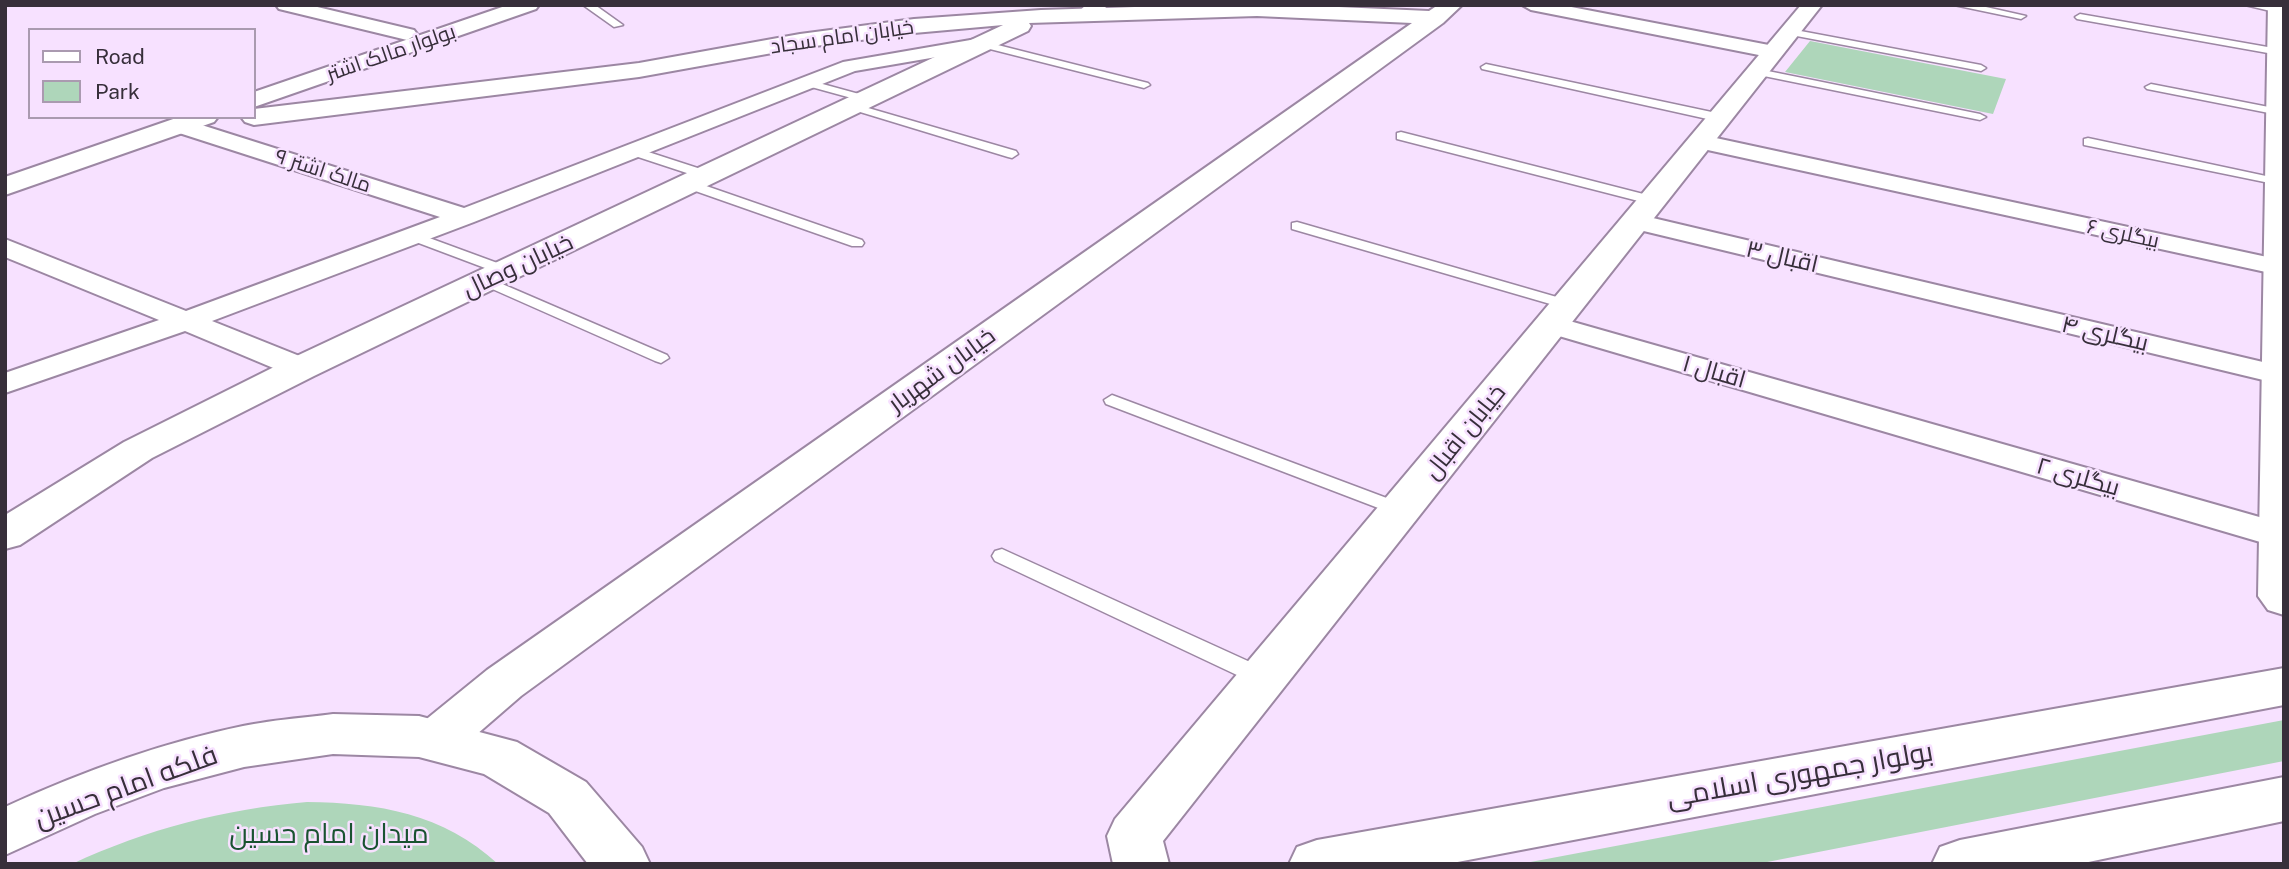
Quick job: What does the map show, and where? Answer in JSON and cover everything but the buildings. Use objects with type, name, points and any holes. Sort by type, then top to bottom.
[{"type":"street","points":[[285,5],[407,34]]},
{"type":"street","name":"بولوار مالک اشتر","points":[[256,99],[407,34],[493,5]]},
{"type":"street","name":"بولوار مالک اشتر","points":[[256,86],[308,75],[528,5]]},
{"type":"street","points":[[1531,5],[1613,21],[1783,40]]},
{"type":"street","name":"خیابان امام سجاد","points":[[256,117],[639,70],[800,41],[1093,9],[1444,12]]},
{"type":"street","name":"خیابان شهریار","points":[[436,740],[504,682],[1444,12]]},
{"type":"street","name":"خیابان وصال","points":[[5,535],[138,450],[301,368],[1041,16]]},
{"type":"street","points":[[2277,35],[2281,124],[2280,535],[2281,596],[2284,599]]},
{"type":"street","name":"خیابان اقبال","points":[[1141,864],[1134,836],[1783,40]]},
{"type":"street","points":[[5,384],[185,321],[413,236],[636,152],[850,66],[982,44]]},
{"type":"street","name":"خیابان امام سجاد","points":[[183,120],[206,119]]},
{"type":"street","points":[[5,170],[183,120]]},
{"type":"street","points":[[5,187],[183,120]]},
{"type":"street","name":"مالک اشتر ۹","points":[[183,120],[465,216]]},
{"type":"street","name":"بیگلری ۶","points":[[1711,130],[1966,200],[2281,268]]},
{"type":"street","name":"اقبال ۳","points":[[1645,211],[1928,292]]},
{"type":"street","points":[[5,247],[301,368]]},
{"type":"street","name":"بیگلری ۴","points":[[1928,292],[2281,376]]},
{"type":"street","name":"اقبال ۱","points":[[1560,315],[1876,418]]},
{"type":"street","name":"بیگلری ۲","points":[[1876,418],[2280,535]]},
{"type":"street","name":"بولوار جمهوری اسلامی","points":[[1317,864],[2284,686]]},
{"type":"street","name":"فلکه امام حسین","points":[[5,832],[113,785],[170,766],[246,746],[314,737],[366,734],[436,740],[490,753],[550,783],[596,825],[622,864]]},
{"type":"street","points":[[1960,864],[2284,799]]},
{"type":"lane","points":[[588,5],[618,25]]},
{"type":"lane","points":[[1959,5],[2021,16]]},
{"type":"lane","points":[[2080,18],[2277,35]]},
{"type":"lane","points":[[1783,40],[1981,68]]},
{"type":"lane","points":[[1783,40],[1980,117]]},
{"type":"lane","points":[[982,44],[1144,85]]},
{"type":"lane","points":[[1486,67],[1711,130]]},
{"type":"lane","points":[[808,83],[858,103],[1012,155]]},
{"type":"lane","points":[[2151,87],[2281,124]]},
{"type":"lane","points":[[1401,136],[1645,211]]},
{"type":"lane","points":[[2088,142],[2281,205]]},
{"type":"lane","points":[[636,152],[698,180],[857,243]]},
{"type":"lane","points":[[1297,226],[1560,315]]},
{"type":"lane","points":[[413,236],[661,358]]},
{"type":"lane","points":[[1112,400],[1401,510]]},
{"type":"lane","points":[[1002,556],[1264,678]]},
{"type":"green space","points":[[1810,41],[2006,79],[1993,114],[1785,72]]},
{"type":"green space","points":[[2284,720],[2284,761],[1757,864],[1520,864]]},
{"type":"green space","name":"میدان امام حسین","points":[[307,802],[359,805],[408,814],[455,833],[498,864],[72,864],[187,822],[276,805]]}]
